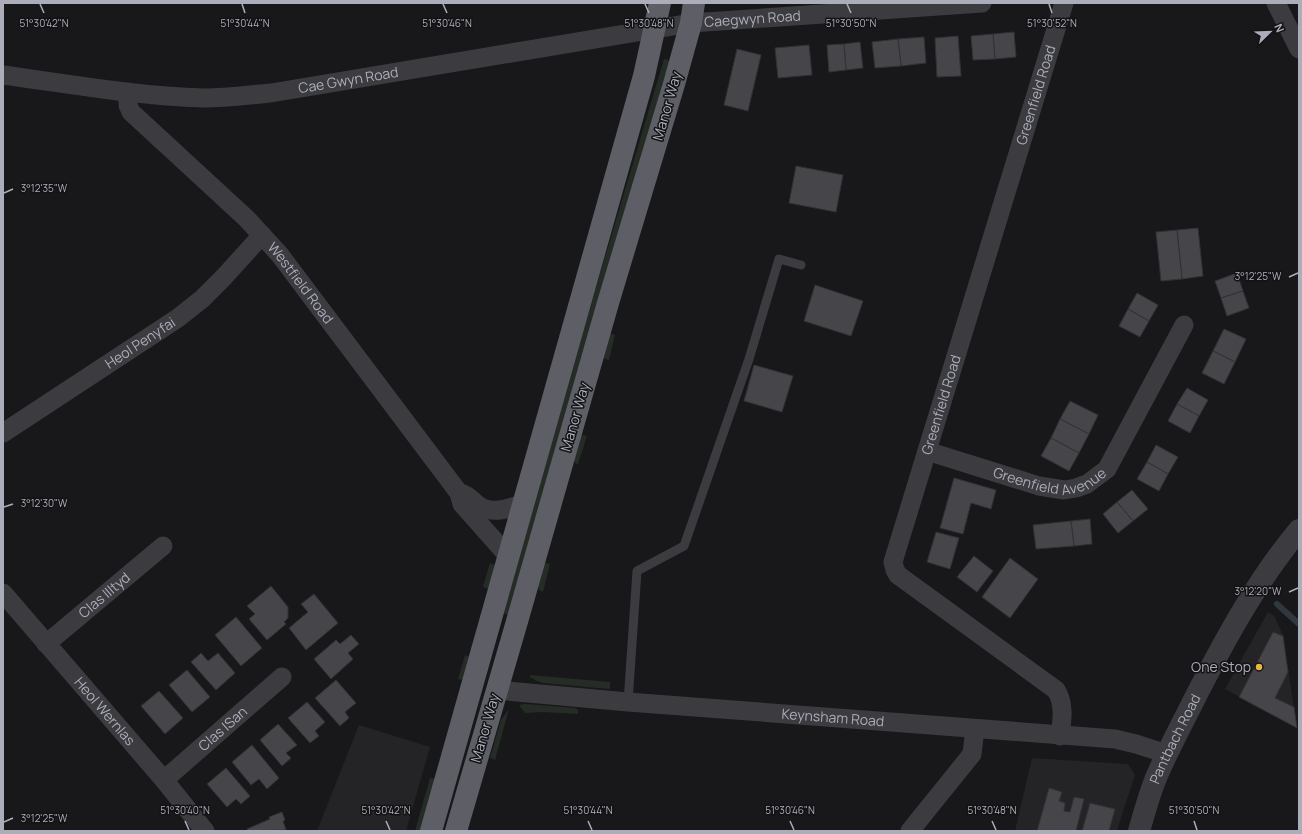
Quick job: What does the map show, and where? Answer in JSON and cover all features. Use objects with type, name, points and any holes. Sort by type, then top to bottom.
[{"type":"highway","name":"Manor Way","points":[[431,831],[644,76],[660,3]]},
{"type":"highway","name":"Manor Way","points":[[456,831],[674,84],[692,13]]},
{"type":"street","name":"Caegwyn Road","points":[[692,13],[982,3]]},
{"type":"street","name":"Greenfield Road","points":[[1060,736],[1062,704],[1060,696],[1056,690],[898,575],[893,562],[1064,3]]},
{"type":"street","points":[[1276,3],[1299,49]]},
{"type":"street","name":"Cae Gwyn Road","points":[[3,75],[128,92],[205,98],[244,96],[617,36],[654,29],[692,13]]},
{"type":"street","name":"Westfield Road","points":[[128,92],[128,105],[131,112],[247,219],[280,255],[460,493],[462,504],[508,556]]},
{"type":"street","name":"Heol Penyfai","points":[[3,433],[178,318],[202,299],[262,235]]},
{"type":"street","name":"Greenfield Avenue","points":[[927,451],[1039,486],[1064,490],[1087,484],[1107,469],[1184,325]]},
{"type":"street","name":"Westfield Road","points":[[460,493],[470,497],[478,505],[486,509],[505,510],[523,504]]},
{"type":"street","name":"Pantbach Road","points":[[1139,831],[1149,795],[1167,754],[1214,660],[1255,590],[1299,530]]},
{"type":"street","name":"Clas Illtyd","points":[[46,644],[163,546]]},
{"type":"street","name":"Heol Wernlas","points":[[3,593],[164,780],[205,831]]},
{"type":"street","name":"Clas ISan","points":[[164,780],[282,677]]},
{"type":"street","name":"Keynsham Road","points":[[496,690],[628,702],[1115,739],[1167,754]]},
{"type":"street","points":[[910,831],[972,754],[975,729]]},
{"type":"lane","points":[[628,702],[637,571],[684,546],[749,359],[779,259],[801,266]]},
{"type":"shaded area","points":[[664,59],[668,60],[669,62],[509,615],[503,613],[564,395]]},
{"type":"shaded area","points":[[609,333],[615,335],[609,360],[603,358]]},
{"type":"shaded area","points":[[582,435],[587,436],[578,464],[575,463],[574,460],[575,452],[578,440]]},
{"type":"shaded area","points":[[490,563],[495,565],[489,589],[483,587]]},
{"type":"shaded area","points":[[546,563],[550,564],[543,592],[539,590],[537,585],[542,565]]},
{"type":"shaded area","points":[[1268,612],[1274,616],[1283,635],[1297,728],[1225,689]]},
{"type":"shaded area","points":[[465,655],[470,657],[464,680],[458,679]]},
{"type":"shaded area","points":[[530,675],[610,682],[610,689],[543,683],[530,677]]},
{"type":"shaded area","points":[[525,704],[576,708],[578,710],[578,714],[543,712],[525,713],[519,705]]},
{"type":"shaded area","points":[[509,709],[495,760],[490,758],[501,720]]},
{"type":"shaded area","points":[[359,725],[430,747],[406,831],[317,831]]},
{"type":"shaded area","points":[[1032,758],[1128,764],[1135,775],[1117,831],[1015,831]]},
{"type":"shaded area","points":[[430,778],[436,779],[421,831],[415,831]]},
{"type":"building","points":[[1014,32],[1016,57],[995,59],[993,34]]},
{"type":"building","points":[[993,34],[995,59],[973,60],[971,36]]},
{"type":"building","points":[[958,36],[961,76],[937,77],[935,38]]},
{"type":"building","points":[[924,37],[926,63],[901,66],[898,39]]},
{"type":"building","points":[[898,39],[901,66],[875,68],[872,42]]},
{"type":"building","points":[[860,42],[863,68],[846,70],[844,44]]},
{"type":"building","points":[[844,44],[846,70],[829,72],[827,45]]},
{"type":"building","points":[[809,45],[812,75],[778,78],[775,48]]},
{"type":"building","points":[[737,49],[761,55],[748,111],[724,105]]},
{"type":"building","points":[[796,166],[843,175],[836,212],[789,203]]},
{"type":"building","points":[[1198,228],[1203,276],[1182,279],[1177,230]]},
{"type":"building","points":[[1177,230],[1182,279],[1161,281],[1156,232]]},
{"type":"building","points":[[1237,273],[1243,291],[1221,298],[1215,281]]},
{"type":"building","points":[[815,285],[863,301],[851,336],[804,321]]},
{"type":"building","points":[[1243,291],[1249,308],[1227,316],[1221,298]]},
{"type":"building","points":[[1137,293],[1158,305],[1149,321],[1128,309]]},
{"type":"building","points":[[1128,309],[1149,321],[1140,337],[1119,326]]},
{"type":"building","points":[[1224,329],[1246,339],[1235,362],[1213,351]]},
{"type":"building","points":[[1213,351],[1235,362],[1224,384],[1202,373]]},
{"type":"building","points":[[754,365],[793,376],[782,412],[744,401]]},
{"type":"building","points":[[1187,388],[1208,400],[1199,416],[1177,404]]},
{"type":"building","points":[[1070,401],[1098,415],[1089,434],[1060,419]]},
{"type":"building","points":[[1177,404],[1199,416],[1190,433],[1168,421]]},
{"type":"building","points":[[1060,419],[1089,434],[1079,453],[1051,438]]},
{"type":"building","points":[[1051,438],[1079,453],[1069,471],[1041,456]]},
{"type":"building","points":[[1156,445],[1178,457],[1168,474],[1147,462]]},
{"type":"building","points":[[1147,462],[1168,474],[1159,491],[1137,479]]},
{"type":"building","points":[[954,478],[996,490],[991,509],[971,503],[963,534],[940,528]]},
{"type":"building","points":[[1132,490],[1148,509],[1133,521],[1117,502]]},
{"type":"building","points":[[1117,502],[1133,521],[1118,533],[1103,514]]},
{"type":"building","points":[[1090,519],[1092,544],[1074,546],[1071,521]]},
{"type":"building","points":[[1071,521],[1074,546],[1036,549],[1033,525]]},
{"type":"building","points":[[936,532],[959,538],[950,569],[927,562]]},
{"type":"building","points":[[974,556],[993,571],[977,592],[957,577]]},
{"type":"building","points":[[1010,558],[1038,579],[1010,618],[982,597]]},
{"type":"building","points":[[271,586],[288,607],[288,618],[284,622],[286,624],[267,640],[249,619],[255,614],[247,606]]},
{"type":"building","points":[[314,594],[338,623],[306,650],[289,628],[308,612],[301,604]]},
{"type":"building","points":[[236,617],[262,648],[241,666],[215,635]]},
{"type":"building","points":[[1273,632],[1283,636],[1288,672],[1275,698],[1294,707],[1297,728],[1239,697]]},
{"type":"building","points":[[351,635],[359,644],[348,653],[353,659],[331,679],[314,659],[336,640],[340,644]]},
{"type":"building","points":[[201,653],[208,661],[218,653],[235,673],[216,690],[191,662]]},
{"type":"building","points":[[187,670],[210,697],[192,712],[169,685]]},
{"type":"building","points":[[336,680],[356,703],[345,712],[349,718],[340,726],[315,698]]},
{"type":"building","points":[[159,691],[183,718],[165,734],[141,706]]},
{"type":"building","points":[[307,702],[325,722],[315,731],[319,736],[310,743],[288,718]]},
{"type":"building","points":[[278,724],[297,745],[286,753],[291,758],[282,766],[260,740]]},
{"type":"building","points":[[252,745],[279,778],[267,789],[259,779],[251,785],[232,762]]},
{"type":"building","points":[[226,768],[250,796],[241,804],[236,799],[227,807],[207,784]]},
{"type":"building","points":[[1049,788],[1062,792],[1059,801],[1065,803],[1064,811],[1070,812],[1074,797],[1084,799],[1076,831],[1037,831]]},
{"type":"building","points":[[1090,803],[1115,809],[1109,831],[1082,831]]},
{"type":"building","points":[[282,812],[286,830],[248,831],[247,829]]},
{"type":"waterway","points":[[1277,604],[1299,624]]},
{"type":"place","name":"One Stop","points":[[1259,667]]}]
